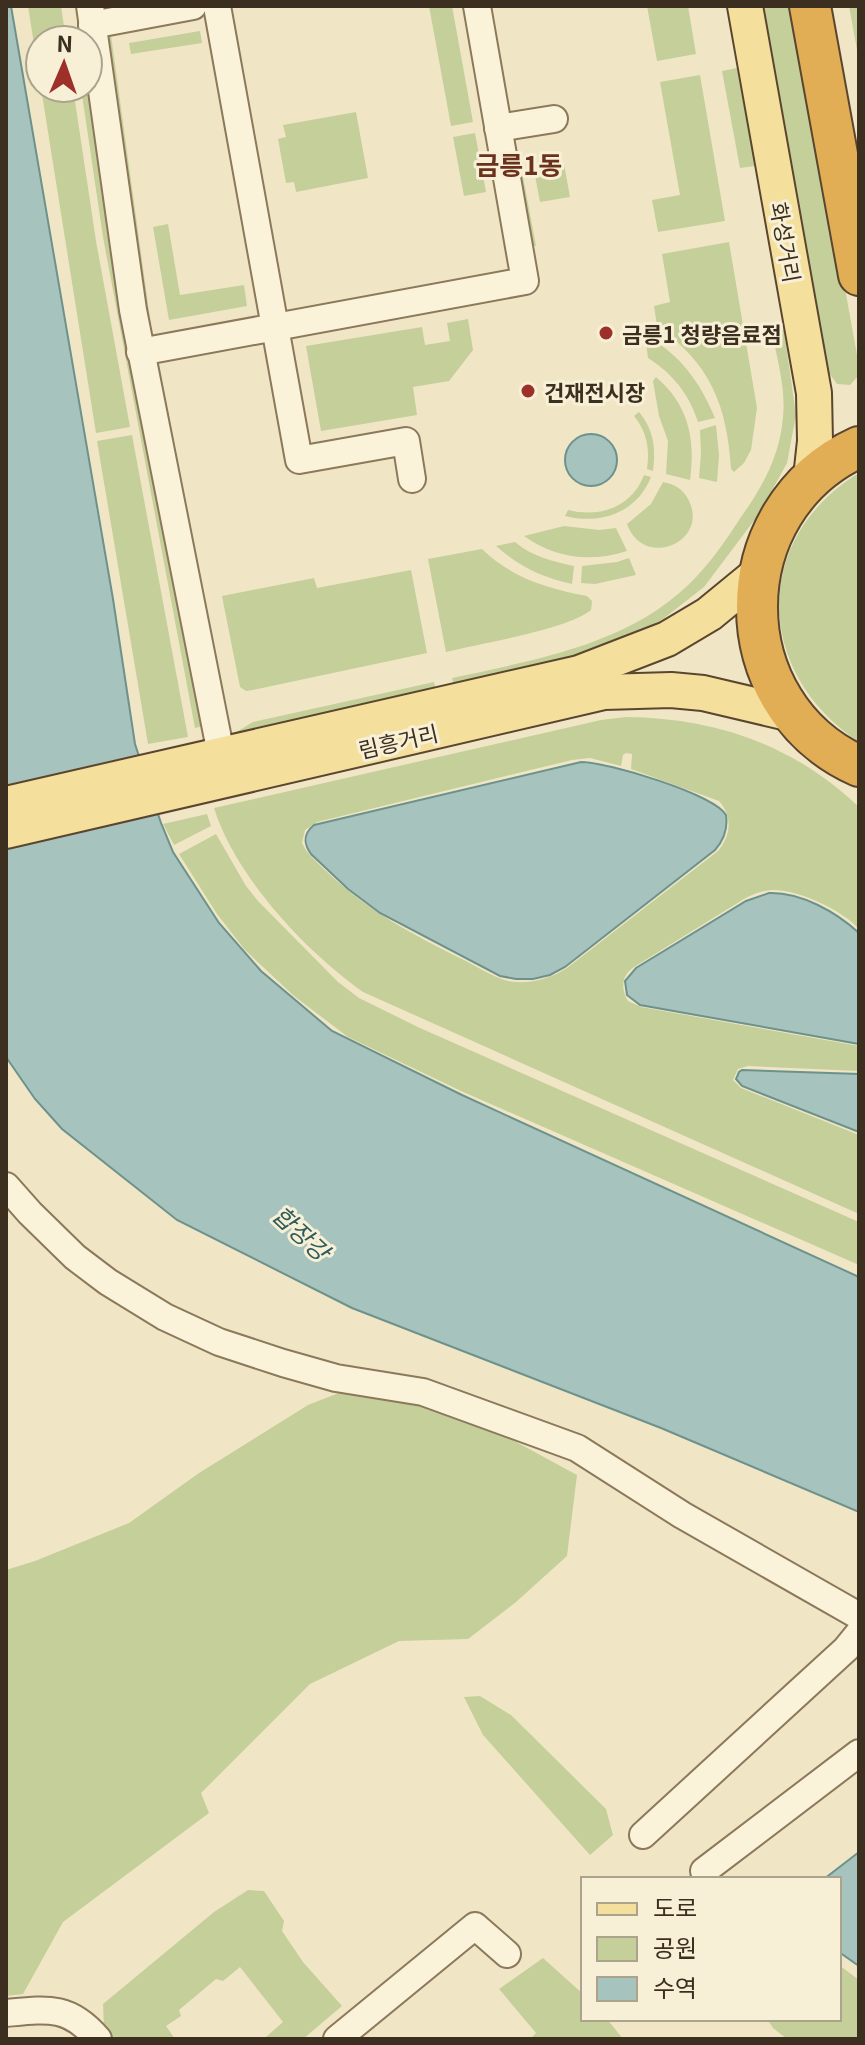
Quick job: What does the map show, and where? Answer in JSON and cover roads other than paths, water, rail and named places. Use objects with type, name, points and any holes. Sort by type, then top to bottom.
[{"type":"highway","points":[[810,6],[859,275]]},
{"type":"highway","points":[[833,6],[859,149]]},
{"type":"highway","points":[[859,447],[829,464],[796,494],[773,531],[759,573],[756,598],[760,647],[778,693],[792,714],[827,748],[859,766]]},
{"type":"main road","name":"화성거리","points":[[745,6],[814,393],[815,441],[811,478]]},
{"type":"main road","name":"림흥거리","points":[[6,831],[189,776],[221,754],[601,666],[688,627],[759,573]]},
{"type":"main road","name":"림흥거리","points":[[6,804],[189,776],[604,692],[660,690],[703,693],[792,714]]},
{"type":"street","points":[[193,6],[91,15],[140,352],[221,754]]},
{"type":"street","points":[[217,6],[299,460],[406,441],[412,479]]},
{"type":"street","points":[[140,352],[525,281],[477,6]]},
{"type":"street","points":[[498,128],[554,119]]},
{"type":"street","points":[[6,1186],[75,1257],[108,1282],[165,1317],[219,1342],[283,1363],[336,1378],[423,1392],[577,1448],[682,1515],[859,1616]]},
{"type":"street","points":[[643,1835],[855,1647]]},
{"type":"street","points":[[704,1871],[859,1753]]},
{"type":"street","points":[[337,2039],[475,1926],[507,1954]]},
{"type":"street","points":[[6,2013],[50,2009],[84,2022],[98,2039]]},
{"type":"water","name":"합장강","points":[[6,6],[11,6],[24,82],[24,104],[28,104],[135,744],[173,852],[219,923],[261,971],[332,1031],[462,1095],[859,1277],[859,1512],[661,1428],[352,1308],[177,1220],[62,1129],[35,1099],[6,1057]]},
{"type":"water","points":[[591,434],[610,441],[617,460],[610,479],[591,486],[572,479],[565,460],[572,441]]},
{"type":"water","points":[[581,762],[635,773],[702,798],[726,815],[726,830],[715,850],[565,967],[550,975],[533,979],[500,976],[380,913],[348,889],[311,854],[307,846],[306,835],[314,825]]},
{"type":"water","points":[[769,893],[793,896],[817,905],[859,933],[859,1044],[640,1005],[627,995],[625,981],[636,968],[746,901]]},
{"type":"water","points":[[742,1070],[859,1074],[859,1132],[742,1086],[736,1079]]},
{"type":"water","points":[[859,1852],[859,1966],[841,1953],[841,1877],[827,1877]]},
{"type":"place","name":"금릉1 청량음료점","points":[[606,333]]},
{"type":"place","name":"건재전시장","points":[[528,391]]},
{"type":"district","name":"금릉1동","points":[[519,163]]}]
